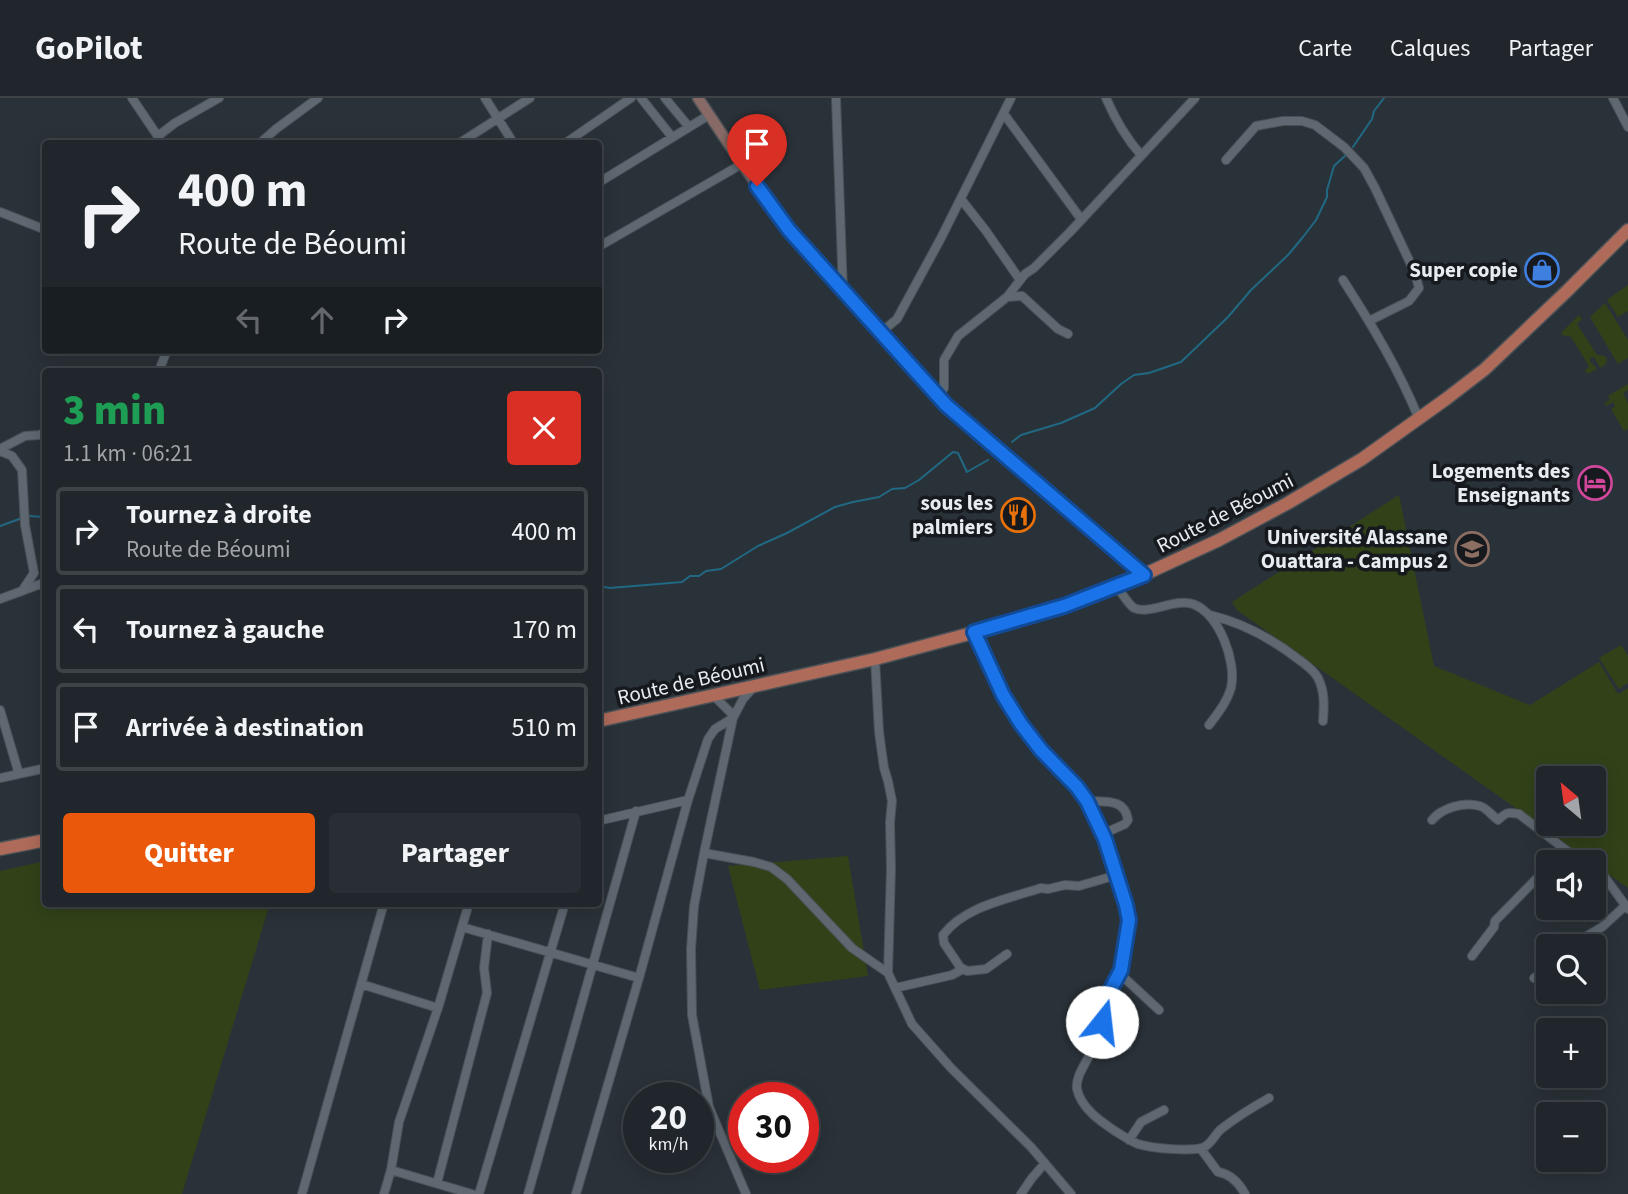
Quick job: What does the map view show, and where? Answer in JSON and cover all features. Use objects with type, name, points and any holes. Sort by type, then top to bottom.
[{"type":"main road","points":[[698,98],[789,230],[939,398],[1144,575]]},
{"type":"main road","name":"Route de Béoumi","points":[[602,720],[875,659],[1052,610],[1117,587],[1219,540],[1362,459],[1485,369],[1628,230]]},
{"type":"main road","points":[[0,849],[42,841]]},
{"type":"street","points":[[132,98],[161,140],[175,123],[219,98]]},
{"type":"street","points":[[264,140],[317,98]]},
{"type":"street","points":[[485,98],[511,140]]},
{"type":"street","points":[[464,140],[530,98]]},
{"type":"street","points":[[570,140],[631,98]]},
{"type":"street","points":[[641,98],[672,137]]},
{"type":"street","points":[[665,98],[689,127]]},
{"type":"street","points":[[836,98],[843,292]]},
{"type":"street","points":[[880,332],[897,318],[1011,98]]},
{"type":"street","points":[[1106,98],[1126,137],[1141,155]]},
{"type":"street","points":[[939,398],[944,388],[944,360],[958,336],[1007,297],[1025,274],[1047,256],[1195,98]]},
{"type":"street","points":[[1613,98],[1628,127]]},
{"type":"street","points":[[1004,114],[1082,219]]},
{"type":"street","points":[[602,181],[709,115]]},
{"type":"street","points":[[1226,160],[1256,126],[1283,121],[1303,121],[1326,132],[1364,169],[1415,274],[1419,288],[1409,301],[1369,321]]},
{"type":"street","points":[[602,245],[741,164]]},
{"type":"street","points":[[961,199],[1020,281]]},
{"type":"street","points":[[0,212],[42,228]]},
{"type":"street","points":[[1343,280],[1404,383],[1419,419]]},
{"type":"street","points":[[1007,297],[1022,296],[1058,329],[1068,334]]},
{"type":"street","points":[[0,450],[25,436],[42,434]]},
{"type":"street","points":[[0,450],[12,456],[22,470],[24,524],[34,573],[22,591]]},
{"type":"street","points":[[0,599],[42,583]]},
{"type":"street","points":[[1117,587],[1136,609],[1190,603],[1210,615],[1228,647],[1231,685],[1224,704],[1209,725]]},
{"type":"street","points":[[1210,615],[1253,629],[1307,666],[1317,676],[1322,690],[1322,721]]},
{"type":"street","points":[[974,632],[1003,695],[1021,724],[1087,801],[1103,834],[1126,905],[1129,920],[1119,973],[1110,991],[1089,1058],[1078,1077],[1078,1092],[1084,1104],[1092,1114],[1129,1140],[1152,1146],[1201,1149],[1206,1147],[1219,1131],[1269,1098]]},
{"type":"street","points":[[875,659],[879,732],[892,801],[888,973],[912,1024],[951,1068],[1031,1147],[1071,1194]]},
{"type":"street","points":[[746,1194],[709,1107],[692,1015],[691,949],[694,906],[733,717],[743,699],[754,687]]},
{"type":"street","points":[[715,696],[733,717]]},
{"type":"street","points":[[0,710],[19,774]]},
{"type":"street","points":[[576,1194],[708,738],[715,729],[733,717]]},
{"type":"street","points":[[0,778],[42,769]]},
{"type":"street","points":[[602,820],[688,800]]},
{"type":"street","points":[[1087,801],[1120,804],[1126,809],[1128,820],[1125,824],[1103,834]]},
{"type":"street","points":[[1432,820],[1446,808],[1459,806],[1481,806],[1498,820],[1511,812],[1519,814],[1566,850]]},
{"type":"street","points":[[528,1194],[636,811]]},
{"type":"street","points":[[704,853],[771,867],[787,879],[852,948],[888,973]]},
{"type":"street","points":[[1007,954],[986,969],[967,971],[944,943],[943,935],[950,925],[981,907],[1041,888],[1079,886],[1116,875]]},
{"type":"street","points":[[1472,956],[1494,927],[1495,921],[1536,879]]},
{"type":"street","points":[[1590,934],[1626,908],[1606,879]]},
{"type":"street","points":[[302,1194],[383,907]]},
{"type":"street","points":[[384,1194],[399,1122],[438,1008],[468,907]]},
{"type":"street","points":[[478,1194],[564,907]]},
{"type":"street","points":[[462,927],[639,978]]},
{"type":"street","points":[[437,1183],[487,993],[484,968],[488,934]]},
{"type":"street","points":[[895,988],[952,975],[963,969]]},
{"type":"street","points":[[1119,973],[1159,1010]]},
{"type":"street","points":[[361,984],[438,1008]]},
{"type":"street","points":[[1102,1022],[1127,1045]]},
{"type":"street","points":[[1129,1140],[1142,1122],[1164,1110]]},
{"type":"street","points":[[1201,1149],[1218,1172],[1226,1173],[1245,1194]]},
{"type":"street","points":[[1021,1194],[1045,1163]]},
{"type":"street","points":[[391,1170],[472,1194]]},
{"type":"green space","points":[[1628,285],[1628,311],[1618,317],[1607,300]]},
{"type":"green space","points":[[1605,303],[1628,340],[1628,358],[1618,364],[1590,317]]},
{"type":"green space","points":[[1579,315],[1582,319],[1577,324],[1597,355],[1605,356],[1607,360],[1600,368],[1595,358],[1591,357],[1590,361],[1597,369],[1590,373],[1586,373],[1589,366],[1571,337],[1561,333]]},
{"type":"green space","points":[[1628,384],[1628,390],[1623,393],[1628,403],[1628,429],[1624,431],[1611,409],[1615,407],[1613,402],[1606,406],[1604,403],[1610,400],[1608,396]]},
{"type":"green space","points":[[1399,495],[1434,666],[1530,705],[1599,662],[1618,694],[1628,688],[1628,888],[1606,872],[1606,850],[1575,850],[1555,836],[1606,836],[1606,766],[1536,766],[1536,823],[1237,610],[1232,602]]},
{"type":"green space","points":[[1621,645],[1628,656],[1628,683],[1619,689],[1599,658]]},
{"type":"green space","points":[[848,856],[868,976],[760,990],[728,866]]},
{"type":"green space","points":[[42,862],[42,907],[269,907],[182,1194],[0,1194],[0,871]]},
{"type":"waterway","points":[[1353,147],[1384,98]]},
{"type":"waterway","points":[[1012,442],[1021,435],[1061,423],[1095,408],[1134,375],[1181,362],[1228,317],[1303,237],[1316,220],[1327,197],[1334,166],[1346,155]]},
{"type":"waterway","points":[[602,587],[682,582],[690,576],[721,569],[758,546],[835,507],[879,497],[892,489],[905,488],[953,452],[958,453],[967,472],[988,460]]},
{"type":"waterway","points":[[28,516],[42,517]]},
{"type":"waterway","points":[[0,526],[22,518]]},
{"type":"place","name":"Super copie","points":[[1542,270]]},
{"type":"place","name":"Logements des Enseignants","points":[[1595,483]]},
{"type":"place","name":"sous les palmiers","points":[[1018,515]]},
{"type":"place","name":"Université Alassane Ouattara - Campus 2","points":[[1472,549]]},
{"type":"route","points":[[757,186],[789,230],[946,405],[1144,575],[1064,606],[974,632],[1003,695],[1021,724],[1041,750],[1077,787],[1087,801],[1105,839],[1129,920],[1121,970],[1110,991],[1102,1022]]}]
